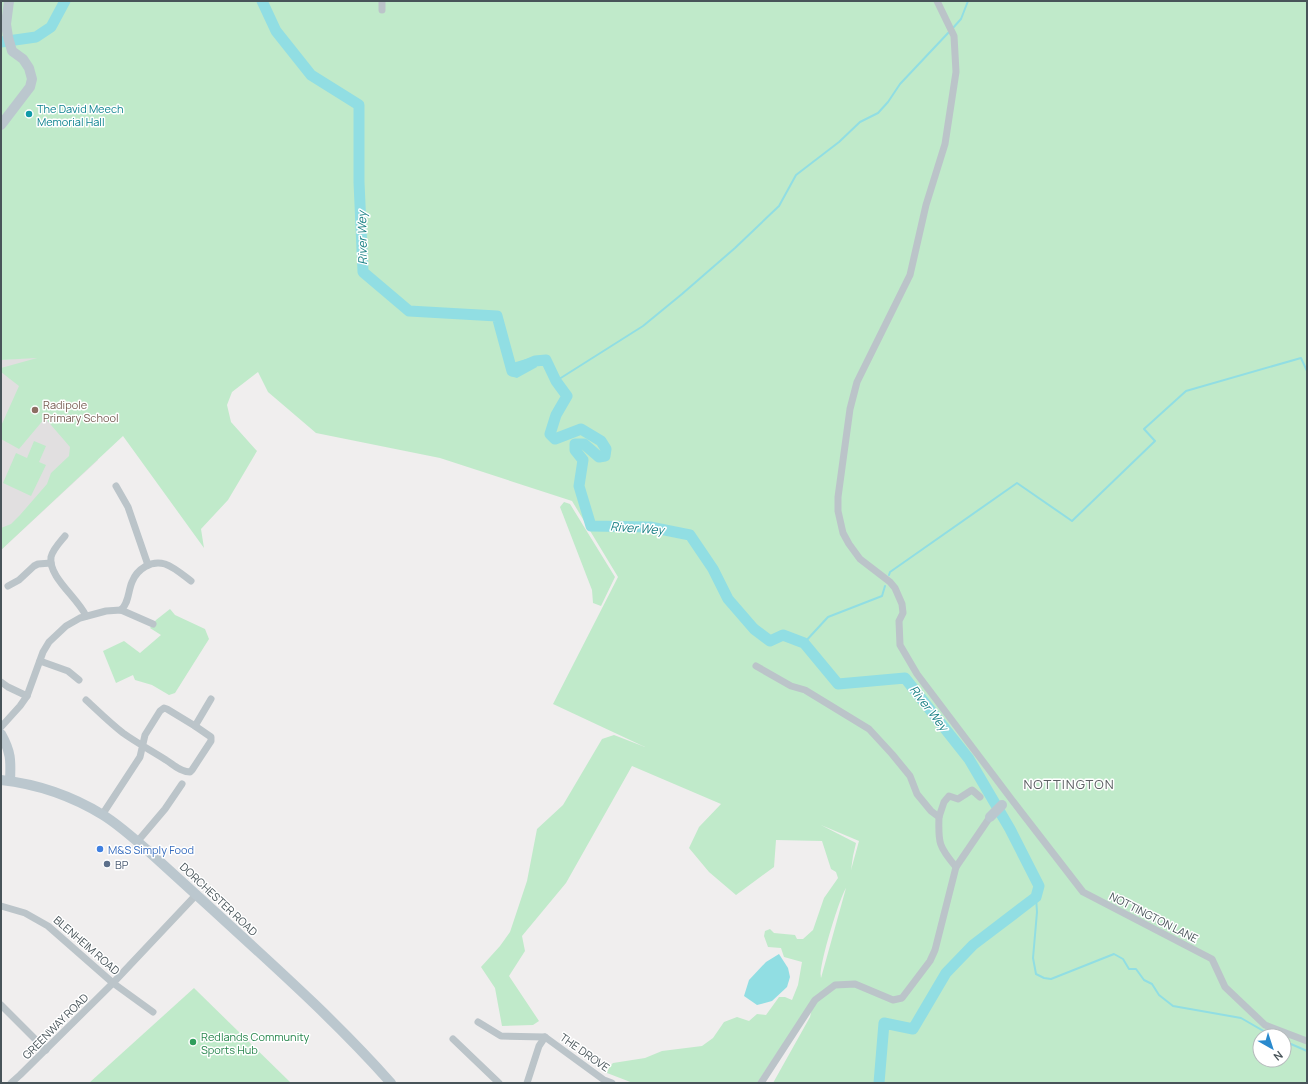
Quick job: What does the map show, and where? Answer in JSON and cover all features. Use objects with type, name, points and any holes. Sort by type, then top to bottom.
[{"type":"main road","points":[[1,125],[28,90],[31,83],[31,73],[29,68],[23,60],[12,51],[6,24],[9,1]]},
{"type":"main road","points":[[1,734],[10,755],[6,781]]},
{"type":"main road","name":"DORCHESTER ROAD","points":[[6,781],[35,786],[60,794],[102,814],[115,823],[312,1001],[391,1083]]},
{"type":"main road","points":[[990,817],[1002,805]]},
{"type":"street","points":[[382,1],[382,10]]},
{"type":"street","name":"NOTTINGTON LANE","points":[[937,1],[953,33],[956,72],[945,144],[926,205],[910,275],[857,382],[850,409],[838,497],[838,511],[842,533],[854,551],[867,565],[890,582],[895,588],[902,604],[903,613],[899,621],[900,645],[914,669],[1083,892],[1212,959],[1225,987],[1265,1025],[1307,1041]]},
{"type":"street","points":[[116,486],[128,507],[148,565]]},
{"type":"street","points":[[65,536],[51,556],[51,563],[59,580],[86,616]]},
{"type":"street","points":[[8,586],[19,580],[34,566],[38,564],[51,563]]},
{"type":"street","points":[[121,610],[125,606],[134,577],[142,568],[148,565],[154,563],[164,564],[179,572],[191,581]]},
{"type":"street","points":[[1,727],[27,696],[49,642],[74,621],[106,611],[121,610],[153,624]]},
{"type":"street","points":[[40,661],[68,672],[79,680]]},
{"type":"street","points":[[756,666],[792,686],[805,690],[869,729],[910,776],[917,794],[931,811],[939,817]]},
{"type":"street","points":[[1,682],[27,696]]},
{"type":"street","points":[[195,726],[211,699]]},
{"type":"street","points":[[86,700],[122,732],[143,745],[181,771],[190,772],[192,770],[210,741],[209,735],[164,708],[160,711],[145,735],[143,745],[140,757],[102,814]]},
{"type":"street","points":[[137,842],[165,809],[182,784]]},
{"type":"street","points":[[956,867],[943,851],[938,834],[939,817],[944,802],[949,796],[958,799],[972,790],[980,797]]},
{"type":"street","points":[[1002,805],[1012,800]]},
{"type":"street","points":[[761,1083],[815,1000],[834,984],[855,984],[894,1000],[902,998],[930,961],[935,950],[956,867],[990,817]]},
{"type":"street","name":"GREENWAY ROAD","points":[[11,1083],[113,983],[196,895]]},
{"type":"street","name":"BLENHEIM ROAD","points":[[1,906],[31,915],[48,926],[113,983],[153,1012]]},
{"type":"street","points":[[1,1005],[46,1050]]},
{"type":"street","name":"THE DROVE","points":[[478,1022],[501,1036],[545,1037],[604,1080],[612,1083]]},
{"type":"street","points":[[527,1083],[539,1046],[545,1037]]},
{"type":"street","points":[[453,1039],[499,1083]]},
{"type":"shaded area","name":"Radipole Primary School","points":[[39,357],[98,460],[1,550],[1,360]]},
{"type":"green space","points":[[1,1],[1307,1],[1307,1083],[773,1083],[810,1017],[815,996],[757,1083],[633,1083],[607,1073],[609,1067],[613,1063],[645,1058],[662,1051],[702,1046],[713,1038],[724,1022],[737,1017],[749,1021],[757,1014],[766,1015],[779,997],[785,997],[792,1000],[798,985],[802,962],[784,957],[781,948],[768,947],[764,936],[765,931],[770,929],[774,933],[795,935],[797,939],[803,939],[813,930],[824,898],[838,878],[836,872],[831,869],[822,841],[776,840],[774,867],[736,895],[709,872],[689,848],[699,827],[721,804],[632,766],[566,883],[522,936],[525,951],[509,976],[539,1021],[533,1025],[502,1026],[495,988],[481,967],[500,946],[510,932],[527,881],[537,829],[563,805],[602,739],[614,735],[645,747],[553,704],[618,577],[572,501],[440,458],[316,433],[268,392],[258,372],[232,392],[227,405],[231,422],[257,451],[228,500],[201,529],[204,548],[123,436],[1,550],[1,528],[11,524],[20,515],[47,484],[51,473],[69,456],[70,447],[45,418],[19,449],[1,439],[1,426],[19,386],[1,372],[1,368],[37,358],[1,360]],"holes":[[[821,825],[859,841],[851,870],[856,843]],[[846,888],[821,978],[826,947]]]},
{"type":"green space","points":[[34,441],[46,446],[39,462],[46,465],[31,496],[3,483],[16,453],[27,458]]},
{"type":"green space","points":[[564,502],[570,504],[615,577],[601,606],[593,603],[592,590],[560,507]]},
{"type":"green space","points":[[170,609],[175,615],[205,629],[209,639],[175,693],[169,695],[152,685],[135,680],[133,675],[116,683],[103,651],[124,641],[140,653],[161,635],[150,628],[156,620]]},
{"type":"green space","name":"Redlands Community Sports Hub","points":[[194,988],[291,1083],[89,1083]]},
{"type":"water","points":[[533,357],[537,367],[517,378],[510,376],[509,364]]},
{"type":"water","points":[[779,954],[788,968],[790,977],[787,987],[772,1001],[757,1005],[744,996],[749,980],[766,962]]},
{"type":"waterway","name":"River Wey","points":[[1,42],[36,37],[51,27],[65,1]]},
{"type":"waterway","name":"River Wey","points":[[262,1],[276,31],[311,75],[359,105],[359,182],[363,272],[409,311],[497,316],[512,371],[535,361],[546,360],[556,381],[567,396],[556,415],[550,434],[555,439],[581,429],[601,441],[606,449],[605,456],[599,457],[584,444],[575,444],[575,450],[583,460],[579,486],[591,526],[650,527],[690,535],[713,569],[728,599],[754,629],[770,641],[783,635],[804,643],[838,684],[905,678],[969,759],[1010,829],[1039,886],[1036,897],[973,945],[946,973],[913,1029],[884,1023],[879,1083]]},
{"type":"waterway","points":[[952,29],[961,19],[968,1]]},
{"type":"waterway","points":[[556,381],[643,326],[735,248],[779,206],[796,175],[839,142],[860,122],[878,113],[888,102],[900,84],[949,32]]},
{"type":"waterway","points":[[889,575],[890,572],[1017,483],[1072,521],[1155,441],[1144,429],[1186,391],[1301,358],[1307,371]]},
{"type":"waterway","points":[[804,643],[828,617],[882,596],[885,586]]},
{"type":"waterway","points":[[1036,897],[1037,912],[1033,958],[1036,974],[1044,978],[1051,979],[1114,954],[1123,959],[1129,969],[1136,969],[1144,980],[1152,984],[1159,995],[1173,1006],[1241,1018],[1258,1028]]},
{"type":"waterway","points":[[1292,1044],[1307,1051]]},
{"type":"place","name":"The David Meech Memorial Hall","points":[[29,114]]},
{"type":"place","name":"Radipole Primary School","points":[[35,410]]},
{"type":"place","name":"M&S Simply Food","points":[[100,849]]},
{"type":"place","name":"BP","points":[[107,864]]},
{"type":"place","name":"Redlands Community Sports Hub","points":[[193,1042]]},
{"type":"district","name":"NOTTINGTON","points":[[1069,784]]}]
